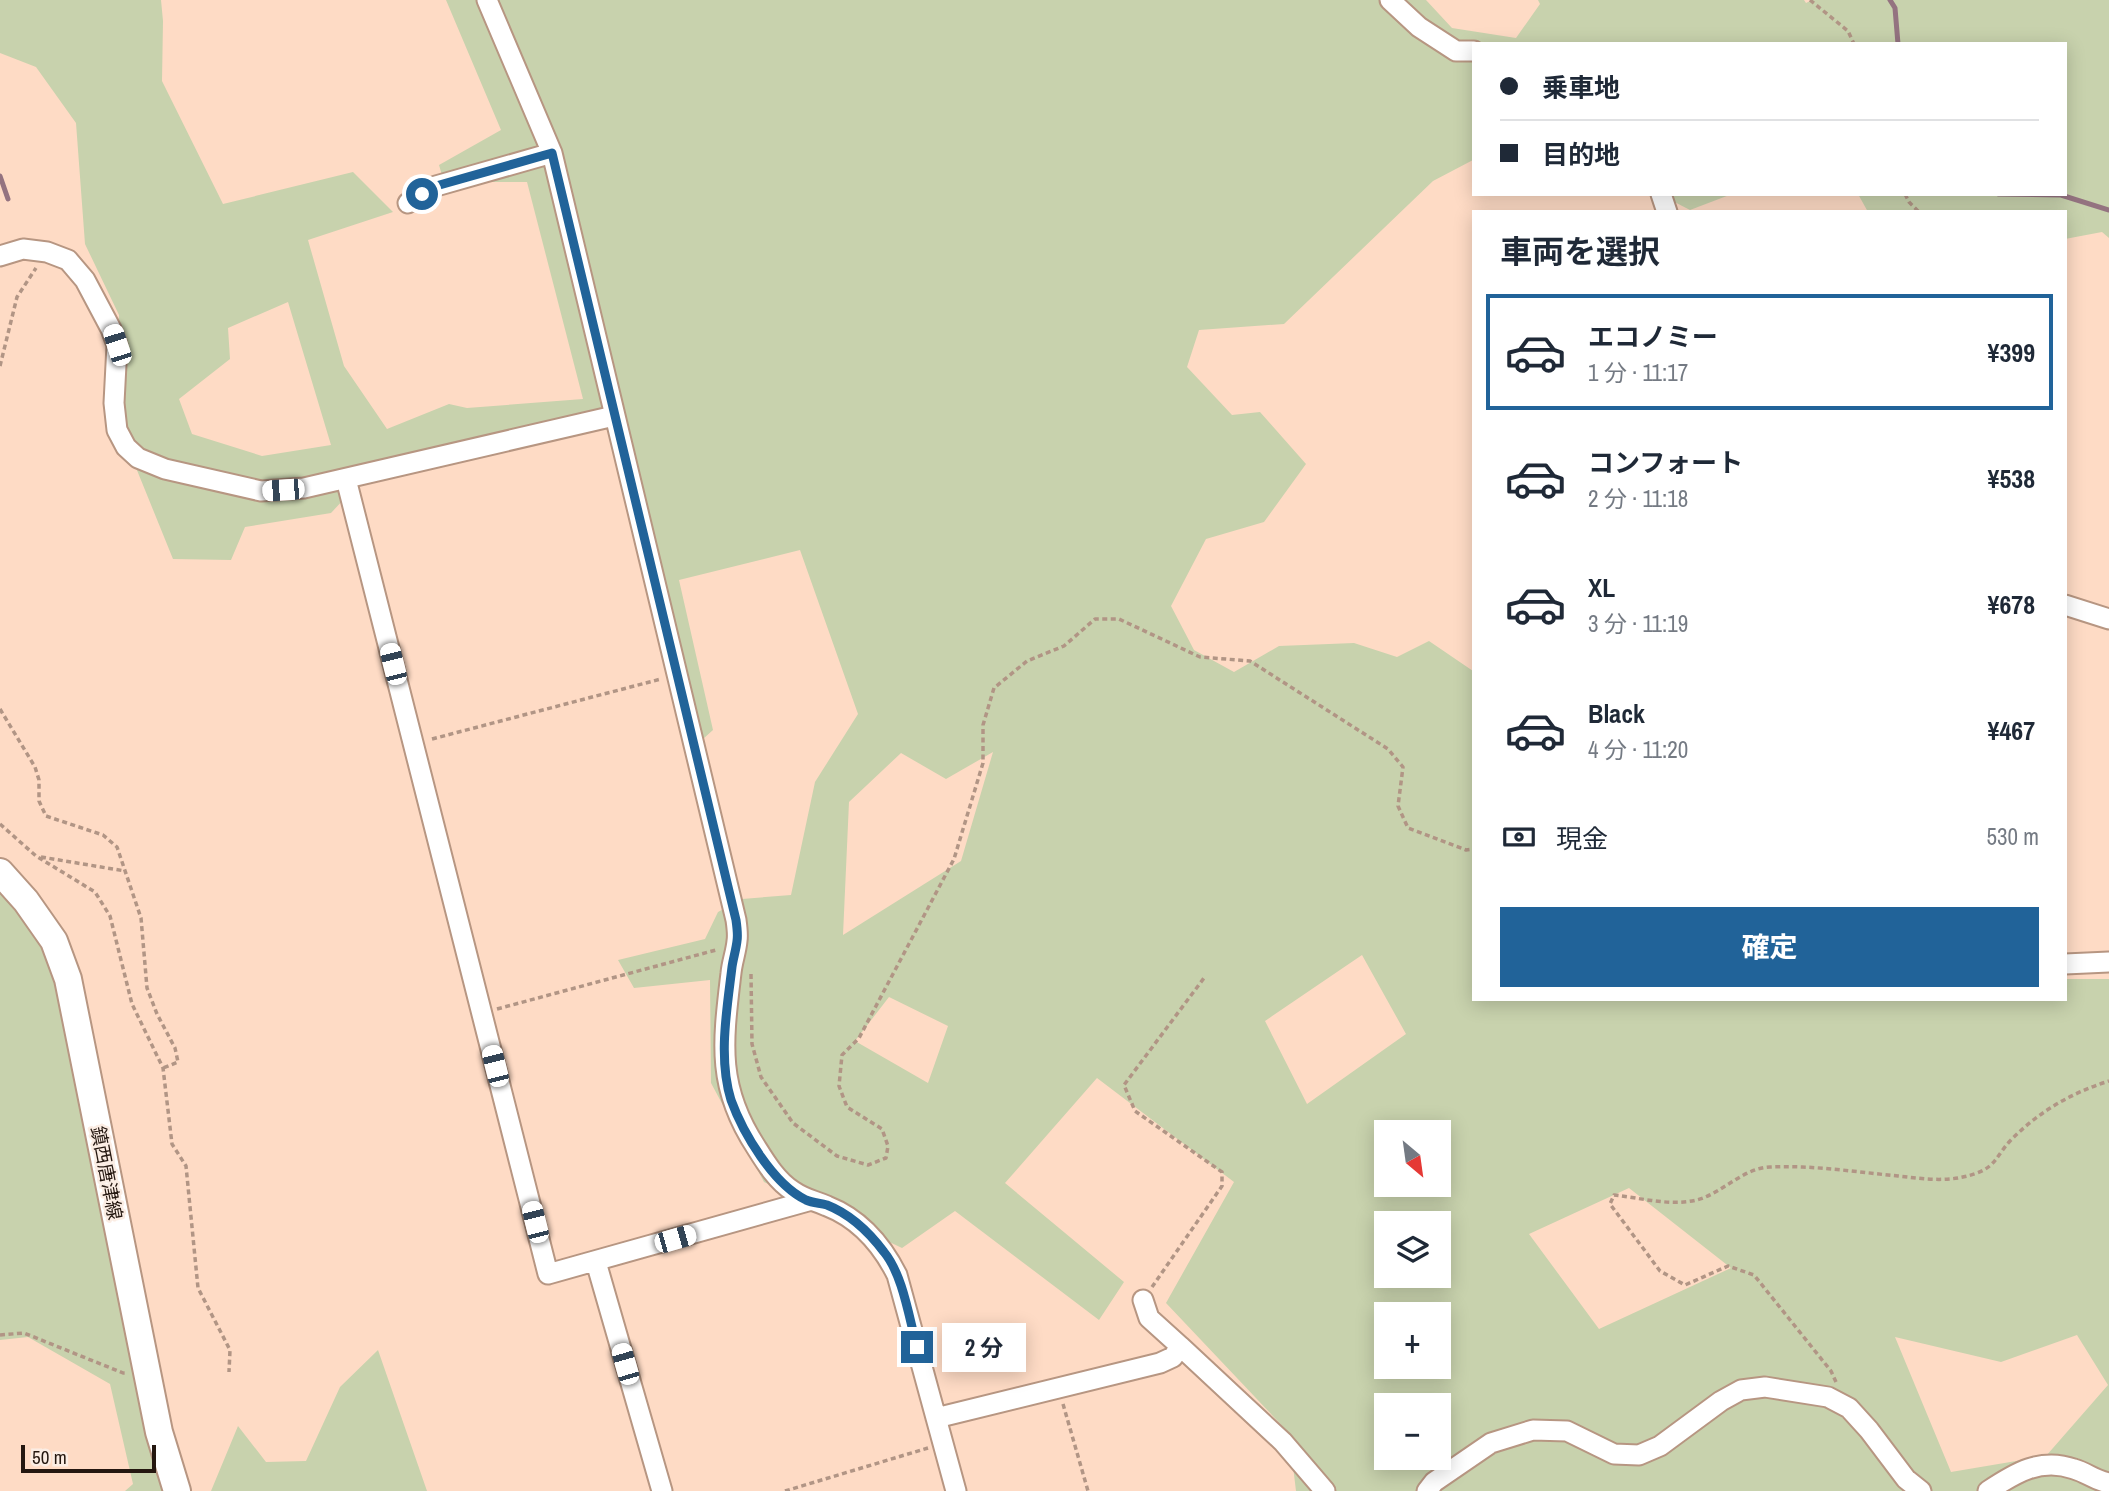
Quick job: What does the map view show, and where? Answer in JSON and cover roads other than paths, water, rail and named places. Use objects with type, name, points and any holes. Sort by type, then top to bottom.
[{"type":"main road","name":"鎮西唐津線","points":[[0,872],[26,901],[54,941],[68,979],[159,1432],[177,1491]]},
{"type":"street","points":[[487,0],[552,153],[736,920],[737,940],[726,1021],[725,1069],[731,1098],[742,1126],[769,1167],[789,1189],[808,1200],[827,1205],[856,1222],[885,1253],[897,1275],[956,1491]]},
{"type":"street","points":[[1390,0],[1419,27],[1455,51],[1472,51]]},
{"type":"street","points":[[408,203],[436,186],[552,153]]},
{"type":"street","points":[[0,256],[23,249],[47,252],[68,260],[85,280],[117,345],[114,403],[117,430],[126,447],[138,458],[165,469],[261,491],[304,488],[614,416]]},
{"type":"street","points":[[346,479],[548,1275],[808,1200]]},
{"type":"street","points":[[2067,606],[2109,619]]},
{"type":"street","points":[[2067,964],[2109,962]]},
{"type":"street","points":[[596,1262],[662,1491]]},
{"type":"street","points":[[1143,1300],[1149,1318],[1283,1442],[1325,1491]]},
{"type":"street","points":[[936,1418],[1160,1363],[1173,1357],[1180,1346]]},
{"type":"street","points":[[1427,1491],[1434,1482],[1491,1443],[1533,1430],[1567,1431],[1614,1454],[1639,1455],[1660,1447],[1721,1401],[1741,1390],[1765,1387],[1828,1397],[1849,1409],[1869,1430],[1906,1479],[1921,1491]]},
{"type":"street","points":[[1989,1491],[2029,1467],[2050,1463],[2075,1469],[2095,1480],[2109,1483]]},
{"type":"waterway","points":[[1890,0],[1895,8],[1898,42]]},
{"type":"waterway","points":[[0,176],[8,199]]},
{"type":"waterway","points":[[2064,196],[2109,210]]}]
